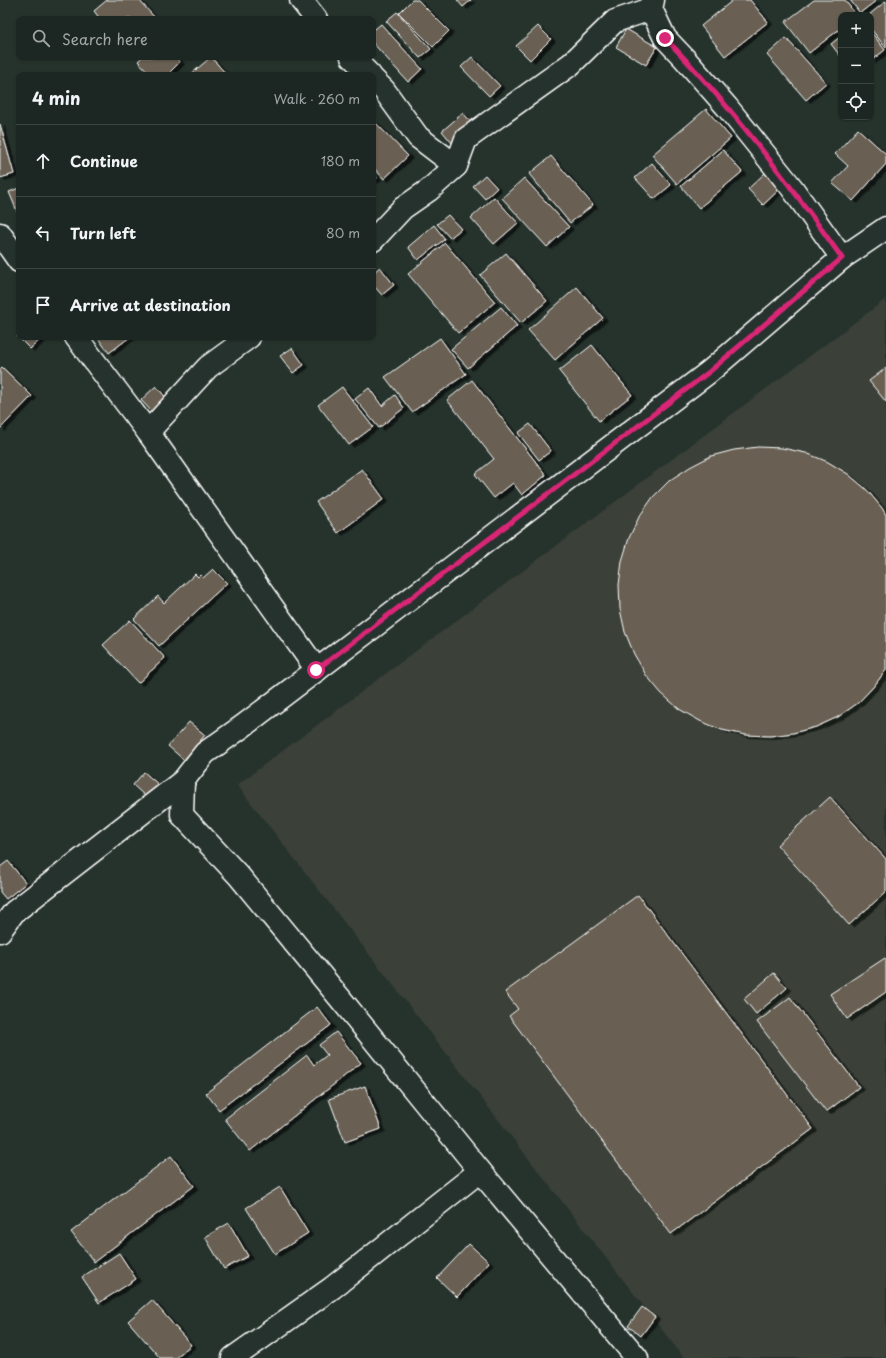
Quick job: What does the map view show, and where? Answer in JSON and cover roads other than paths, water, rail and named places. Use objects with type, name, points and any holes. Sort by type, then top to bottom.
[{"type":"street","points":[[301,0],[314,16]]},
{"type":"street","points":[[376,237],[403,208],[429,190],[456,166],[466,139],[571,64],[615,21],[652,4],[665,38],[732,113],[792,188],[842,258]]},
{"type":"street","points":[[355,60],[367,72]]},
{"type":"street","points":[[376,82],[384,90],[418,137],[456,166]]},
{"type":"street","points":[[0,931],[14,912],[182,781],[205,753],[709,372],[842,258],[886,228]]},
{"type":"street","points":[[0,234],[16,258]]},
{"type":"street","points":[[78,340],[148,432],[316,670]]},
{"type":"street","points":[[148,432],[208,368],[244,340]]},
{"type":"street","points":[[182,781],[182,816],[240,876],[480,1171],[637,1358]]},
{"type":"street","points":[[233,1358],[332,1288],[480,1171]]}]
